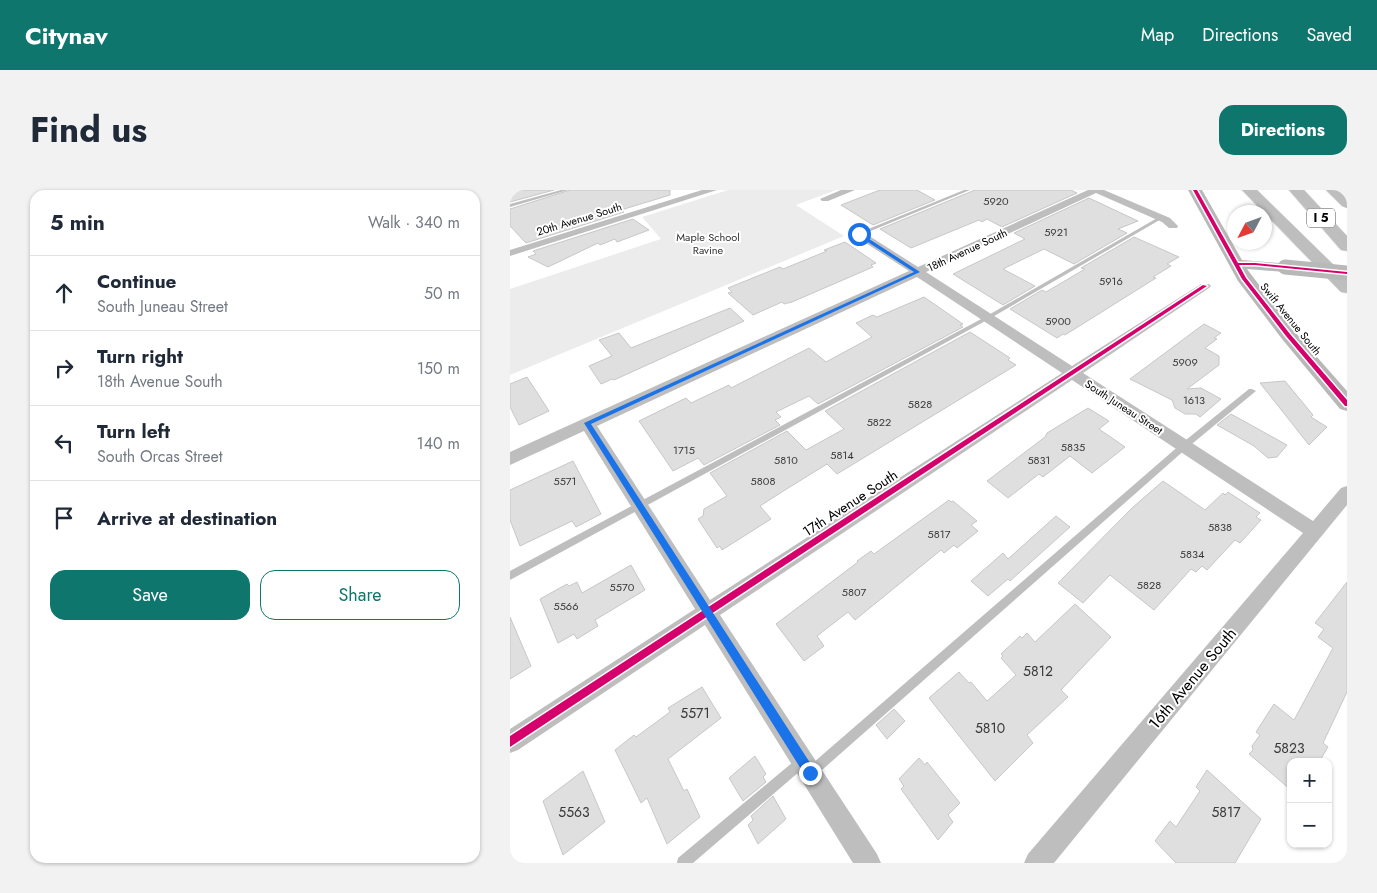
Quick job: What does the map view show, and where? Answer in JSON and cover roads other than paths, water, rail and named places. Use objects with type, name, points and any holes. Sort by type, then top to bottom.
[{"type":"highway","points":[[1249,190],[1347,288]]},
{"type":"highway","name":"I 5","points":[[1296,190],[1347,246]]},
{"type":"highway","name":"I 5","points":[[1333,190],[1347,202]]},
{"type":"street","name":"20th Avenue South","points":[[510,253],[712,190]]},
{"type":"street","points":[[824,199],[850,190]]},
{"type":"street","points":[[1096,190],[1161,218],[1173,226]]},
{"type":"street","name":"18th Avenue South","points":[[510,459],[1096,190]]},
{"type":"street","name":"Swift Avenue South","points":[[1195,190],[1236,264],[1258,296],[1347,404]]},
{"type":"street","name":"South Juneau Street","points":[[859,234],[1314,531]]},
{"type":"street","points":[[1236,264],[1347,274]]},
{"type":"street","name":"17th Avenue South","points":[[510,742],[1205,286]]},
{"type":"street","points":[[587,423],[868,863]]},
{"type":"street","name":"16th Avenue South","points":[[1037,863],[1347,493]]},
{"type":"lane","points":[[510,206],[566,190]]},
{"type":"lane","points":[[859,234],[968,190]]},
{"type":"lane","points":[[510,576],[987,318],[1161,218]]},
{"type":"lane","points":[[683,863],[807,767],[1252,390]]},
{"type":"park label","name":"Maple School Ravine","points":[[708,243]]}]
